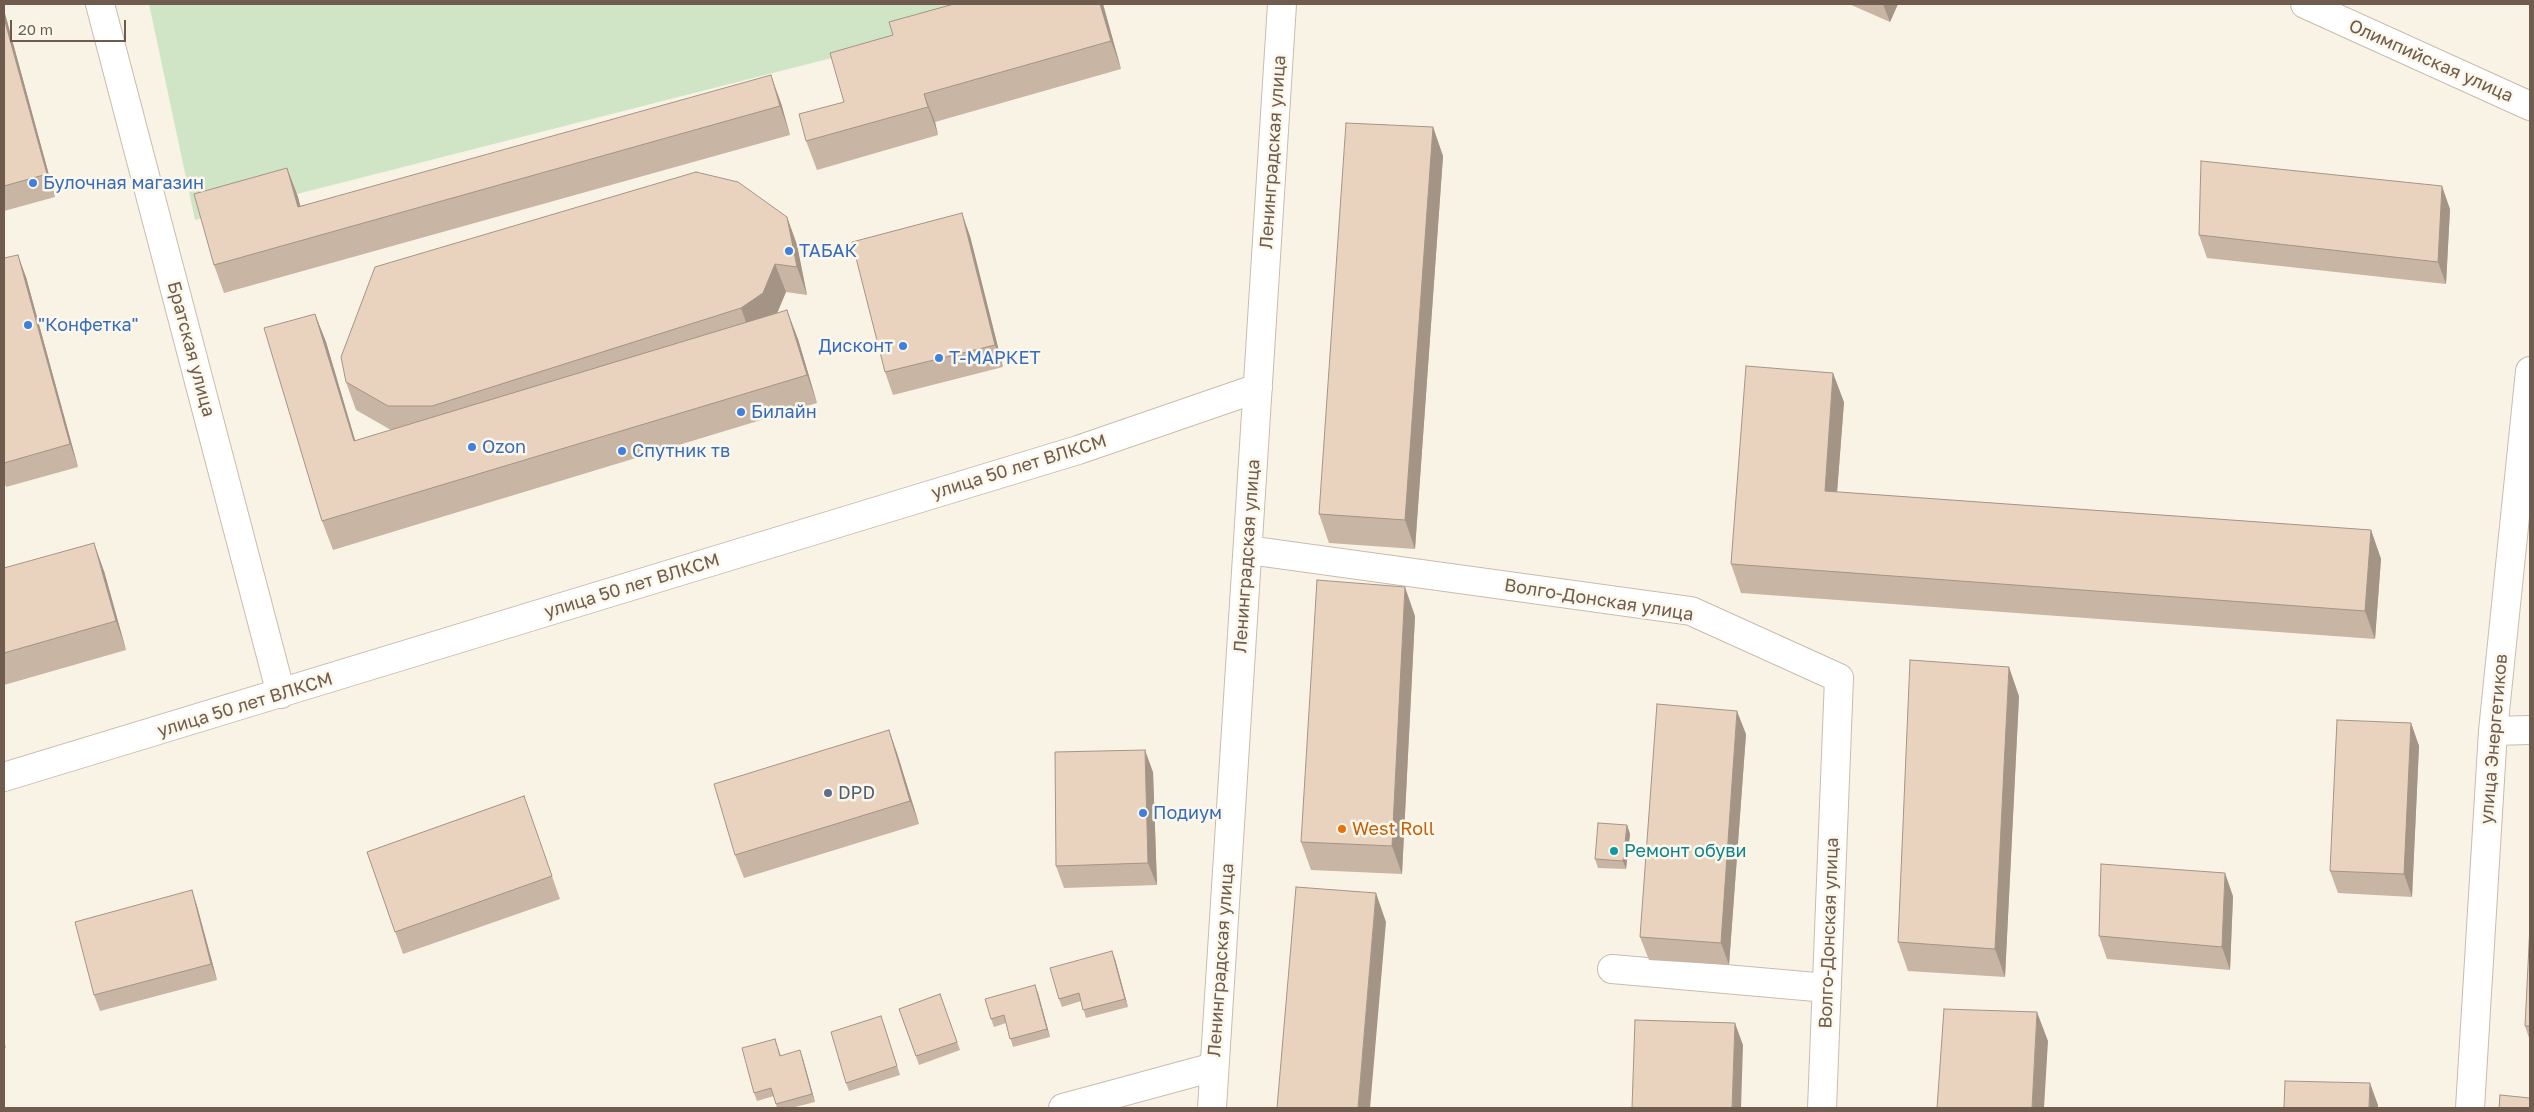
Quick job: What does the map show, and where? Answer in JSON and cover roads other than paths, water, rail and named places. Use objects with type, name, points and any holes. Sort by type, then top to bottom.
[{"type":"street","name":"Братская улица","points":[[100,4],[281,694]]},
{"type":"street","name":"Ленинградская улица","points":[[1212,1108],[1282,4]]},
{"type":"street","name":"Олимпийская улица","points":[[2305,4],[2530,106]]},
{"type":"street","name":"улица Энергетиков","points":[[2470,1108],[2493,731],[2530,371]]},
{"type":"street","name":"улица 50 лет ВЛКСМ","points":[[4,777],[1078,450],[1258,388]]},
{"type":"street","name":"Волго-Донская улица","points":[[1248,550],[1691,611],[1839,678],[1822,1108]]},
{"type":"street","points":[[2493,731],[2530,730]]},
{"type":"street","points":[[1612,970],[1827,988]]},
{"type":"street","points":[[1063,1108],[1214,1067]]},
{"type":"place","name":"Булочная магазин","points":[[33,183]]},
{"type":"place","name":"ТАБАК","points":[[789,251]]},
{"type":"place","name":"\"Конфетка\"","points":[[28,325]]},
{"type":"place","name":"Дисконт","points":[[903,346]]},
{"type":"place","name":"Т-МАРКЕТ","points":[[939,358]]},
{"type":"place","name":"Билайн","points":[[741,412]]},
{"type":"place","name":"Ozon","points":[[472,447]]},
{"type":"place","name":"Спутник тв","points":[[622,451]]},
{"type":"place","name":"DPD","points":[[828,793]]},
{"type":"place","name":"Подиум","points":[[1143,813]]},
{"type":"place","name":"West Roll","points":[[1342,829]]},
{"type":"place","name":"Ремонт обуви","points":[[1614,851]]}]
